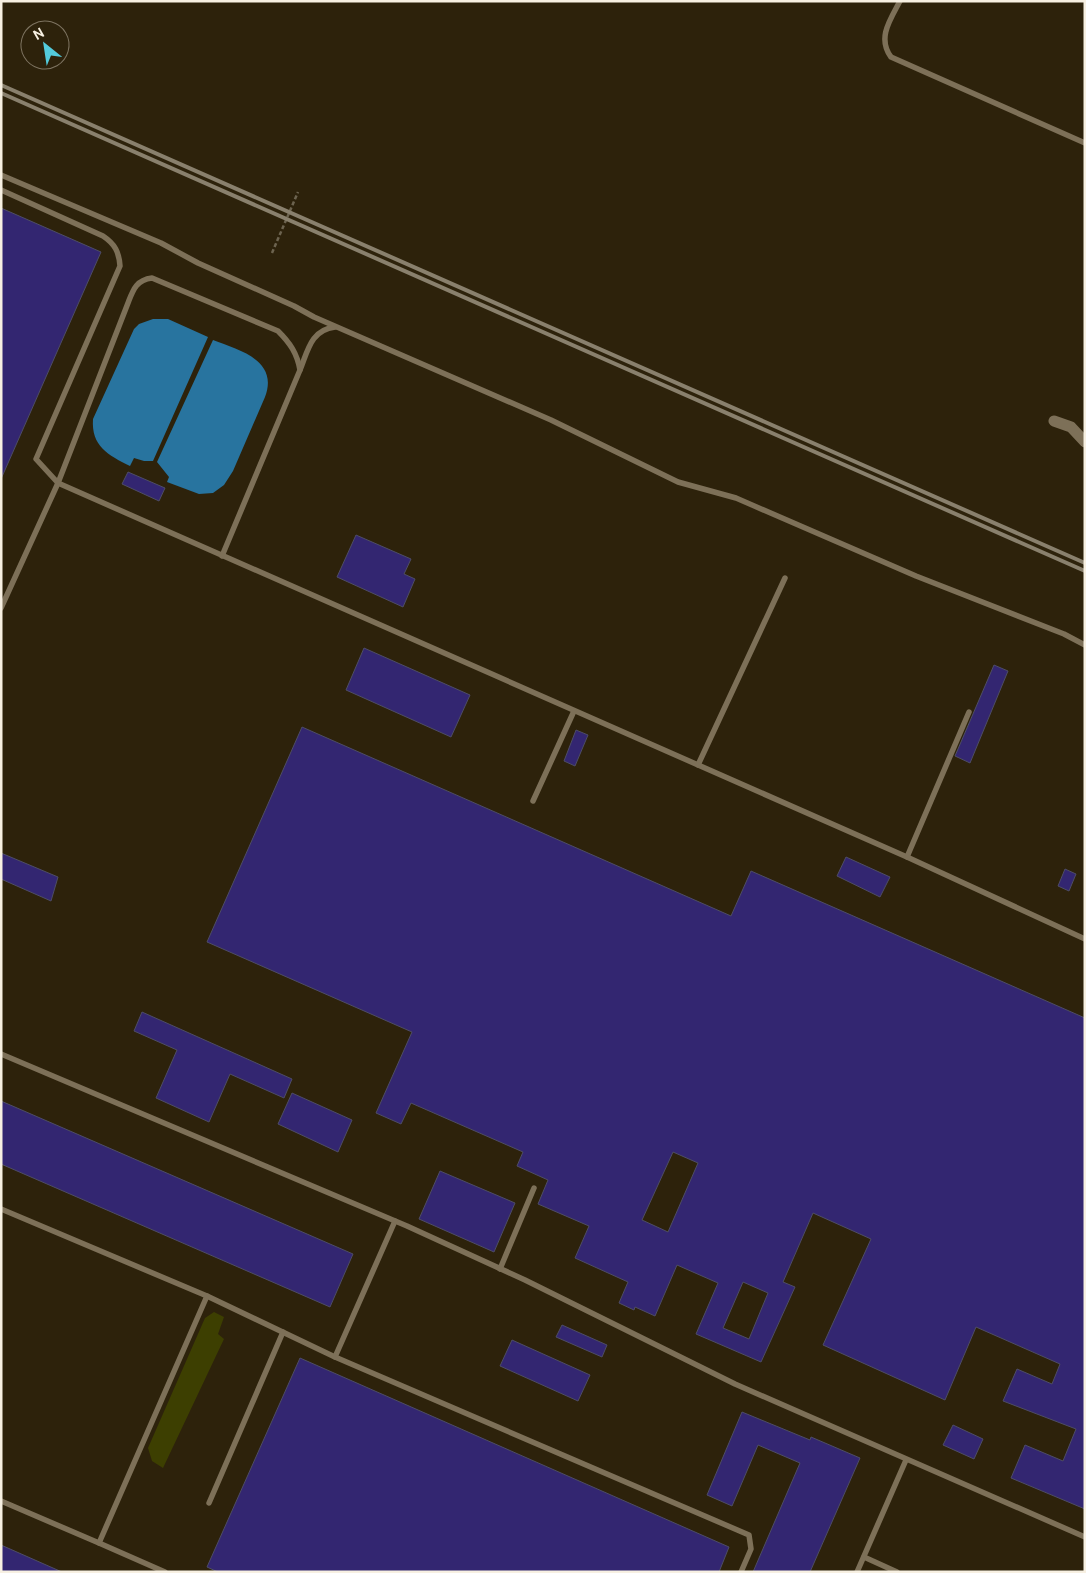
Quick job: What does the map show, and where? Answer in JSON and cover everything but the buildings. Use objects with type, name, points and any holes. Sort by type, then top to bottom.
[{"type":"street","points":[[1054,421],[1071,427],[1085,442]]},
{"type":"lane","points":[[900,1],[884,38],[884,48],[891,57],[1085,143]]},
{"type":"lane","points":[[1,175],[161,243],[198,263],[336,326],[551,420],[678,482],[736,498],[916,576],[1064,634],[1085,645]]},
{"type":"lane","points":[[1,190],[103,236],[112,242],[120,258],[120,266],[36,459],[58,483],[907,857],[1085,939]]},
{"type":"lane","points":[[1,608],[58,483],[136,284],[144,279],[152,278],[278,331],[290,343],[300,370]]},
{"type":"lane","points":[[222,556],[310,342],[324,328],[336,326]]},
{"type":"lane","points":[[698,765],[785,578]]},
{"type":"lane","points":[[533,801],[574,711]]},
{"type":"lane","points":[[907,857],[969,712]]},
{"type":"lane","points":[[1,1054],[395,1221],[500,1268],[735,1384],[1085,1538]]},
{"type":"lane","points":[[500,1268],[534,1188]]},
{"type":"lane","points":[[1,1209],[207,1296],[335,1357],[749,1535],[751,1549],[741,1572]]},
{"type":"lane","points":[[335,1357],[395,1221]]},
{"type":"lane","points":[[99,1543],[207,1296]]},
{"type":"lane","points":[[209,1503],[283,1332]]},
{"type":"lane","points":[[857,1572],[906,1460]]},
{"type":"lane","points":[[1,1501],[165,1572]]},
{"type":"lane","points":[[864,1557],[897,1572]]},
{"type":"path","points":[[272,253],[298,192]]},
{"type":"shaded area","points":[[214,1312],[224,1317],[218,1334],[224,1339],[163,1468],[152,1461],[148,1448],[205,1318]]},
{"type":"water","points":[[153,319],[168,319],[208,337],[153,461],[134,458],[130,466],[108,453],[98,443],[93,428],[93,419],[134,329],[139,324]]},
{"type":"water","points":[[213,340],[254,358],[262,365],[268,384],[265,397],[233,471],[224,485],[213,493],[199,494],[167,482],[169,477],[157,462]]},
{"type":"railway","points":[[1,85],[1085,563]]},
{"type":"railway","points":[[1,93],[1085,571]]}]
